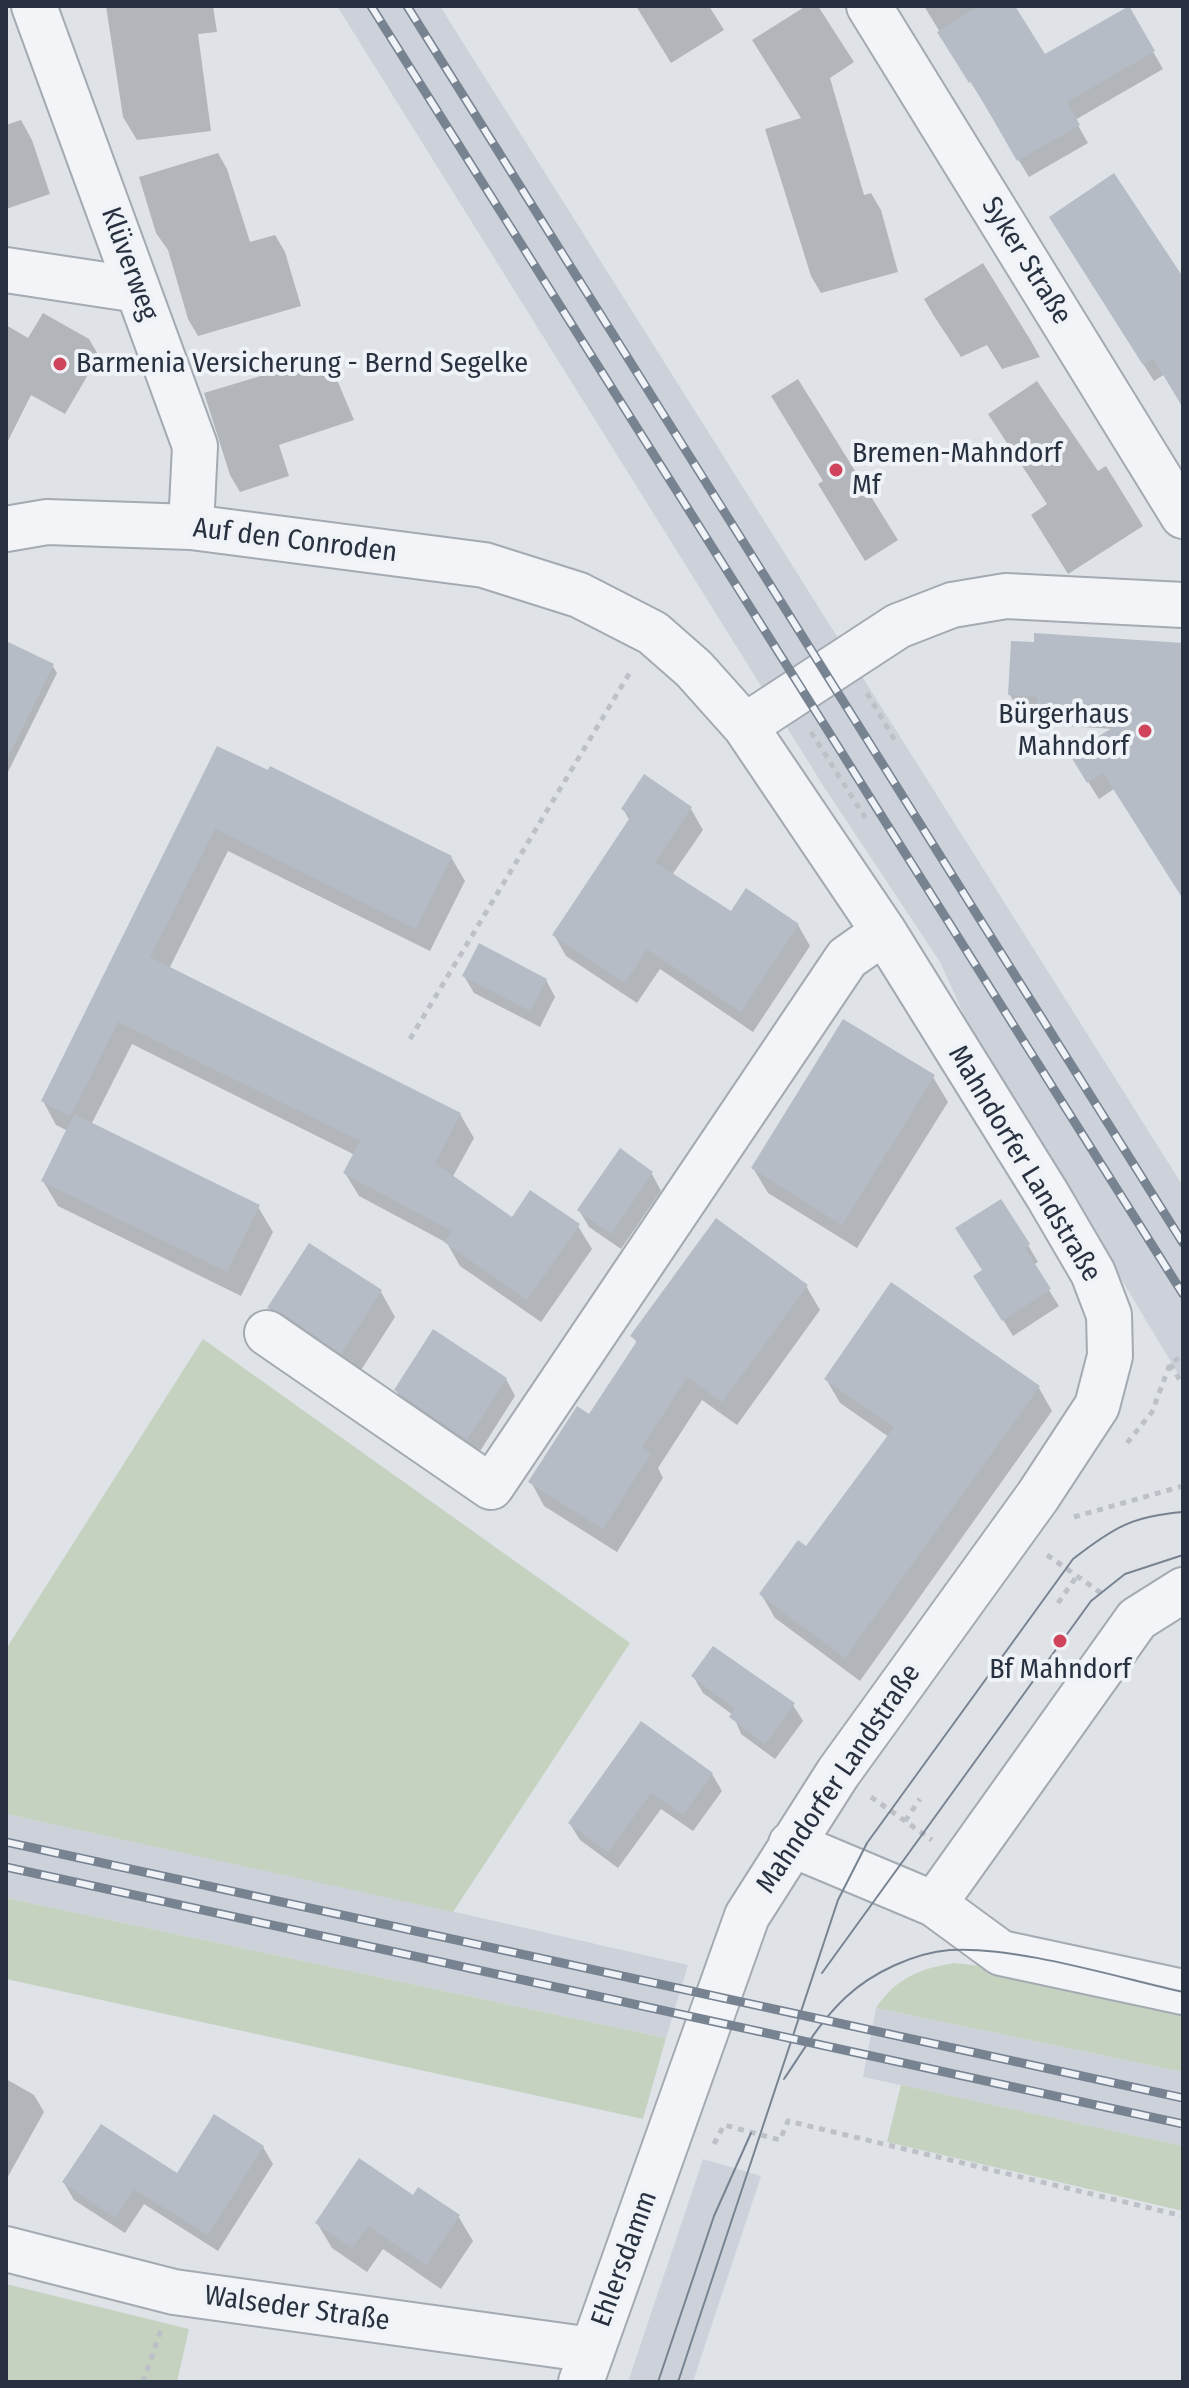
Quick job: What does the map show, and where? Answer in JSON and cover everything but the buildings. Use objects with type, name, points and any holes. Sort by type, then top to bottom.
[{"type":"street","name":"Klüverweg","points":[[34,6],[195,446],[191,527]]},
{"type":"street","name":"Syker Straße","points":[[869,6],[1183,516]]},
{"type":"street","points":[[6,270],[138,290]]},
{"type":"street","name":"Auf den Conroden","points":[[6,529],[47,522],[191,527],[484,565],[579,595]]},
{"type":"street","name":"Mahndorfer Landstraße","points":[[579,595],[653,633],[694,669],[745,726],[884,932],[1093,1273],[1109,1315],[1110,1356],[1097,1406],[1038,1496],[838,1773],[747,1916],[670,2136]]},
{"type":"street","points":[[745,726],[898,626],[939,610],[1006,596],[1183,605]]},
{"type":"street","points":[[267,1333],[491,1487],[847,958],[884,932]]},
{"type":"street","points":[[934,1904],[1137,1619],[1183,1590]]},
{"type":"street","points":[[791,1844],[934,1904],[1001,1953],[1183,1992]]},
{"type":"street","name":"Ehlersdamm","points":[[586,2366],[670,2136]]},
{"type":"street","name":"Walseder Straße","points":[[6,2249],[174,2292],[586,2366]]},
{"type":"path","points":[[410,1039],[653,633]]},
{"type":"path","points":[[846,659],[897,744]]},
{"type":"path","points":[[789,697],[868,822]]},
{"type":"path","points":[[1136,1432],[1152,1412],[1170,1364],[1183,1355]]},
{"type":"path","points":[[1170,1364],[1183,1385]]},
{"type":"path","points":[[1065,1519],[1183,1486]]},
{"type":"path","points":[[1058,1603],[1077,1576]]},
{"type":"path","points":[[838,1773],[963,1862]]},
{"type":"path","points":[[905,1821],[920,1799]]},
{"type":"path","points":[[670,2136],[711,2149],[724,2125],[780,2140],[788,2121],[1183,2216]]},
{"type":"path","points":[[143,2382],[174,2292]]},
{"type":"shaded area","points":[[337,6],[440,6],[1183,1186],[1183,1382],[1078,1207],[990,1072],[940,962],[824,787]]},
{"type":"shaded area","points":[[6,1814],[688,1965],[666,2038],[6,1898]]},
{"type":"shaded area","points":[[876,2008],[1183,2072],[1183,2146],[863,2077]]},
{"type":"shaded area","points":[[703,2159],[761,2176],[693,2382],[628,2382]]},
{"type":"green space","points":[[203,1339],[630,1643],[453,1912],[6,1814],[6,1649]]},
{"type":"green space","points":[[6,1898],[666,2038],[643,2119],[6,1979]]},
{"type":"green space","points":[[954,1963],[998,1968],[1183,2010],[1183,2072],[876,2008],[892,1989],[909,1976]]},
{"type":"green space","points":[[901,2085],[1183,2146],[1183,2211],[887,2142]]},
{"type":"green space","points":[[6,2284],[189,2329],[177,2382],[6,2382]]},
{"type":"tram line","points":[[678,2382],[838,1900],[867,1843],[1073,1559],[1124,1525],[1183,1512]]},
{"type":"tram line","points":[[822,1973],[1091,1601],[1125,1574],[1183,1555]]},
{"type":"tram line","points":[[784,2079],[828,2016],[846,1997],[895,1965],[922,1955],[950,1950],[1005,1953],[1183,1992]]},
{"type":"tram line","points":[[658,2382],[714,2216],[751,2133]]},
{"type":"railway","points":[[371,6],[1183,1294]]},
{"type":"railway","points":[[407,6],[1183,1243]]},
{"type":"railway","points":[[6,1842],[1183,2098]]},
{"type":"railway","points":[[6,1867],[1183,2124]]},
{"type":"place","name":"Barmenia Versicherung - Bernd Segelke","points":[[60,364]]},
{"type":"place","name":"Bremen-Mahndorf Mf","points":[[836,470]]},
{"type":"place","name":"Bürgerhaus Mahndorf","points":[[1145,731]]},
{"type":"place","name":"Bf Mahndorf","points":[[1060,1641]]}]
